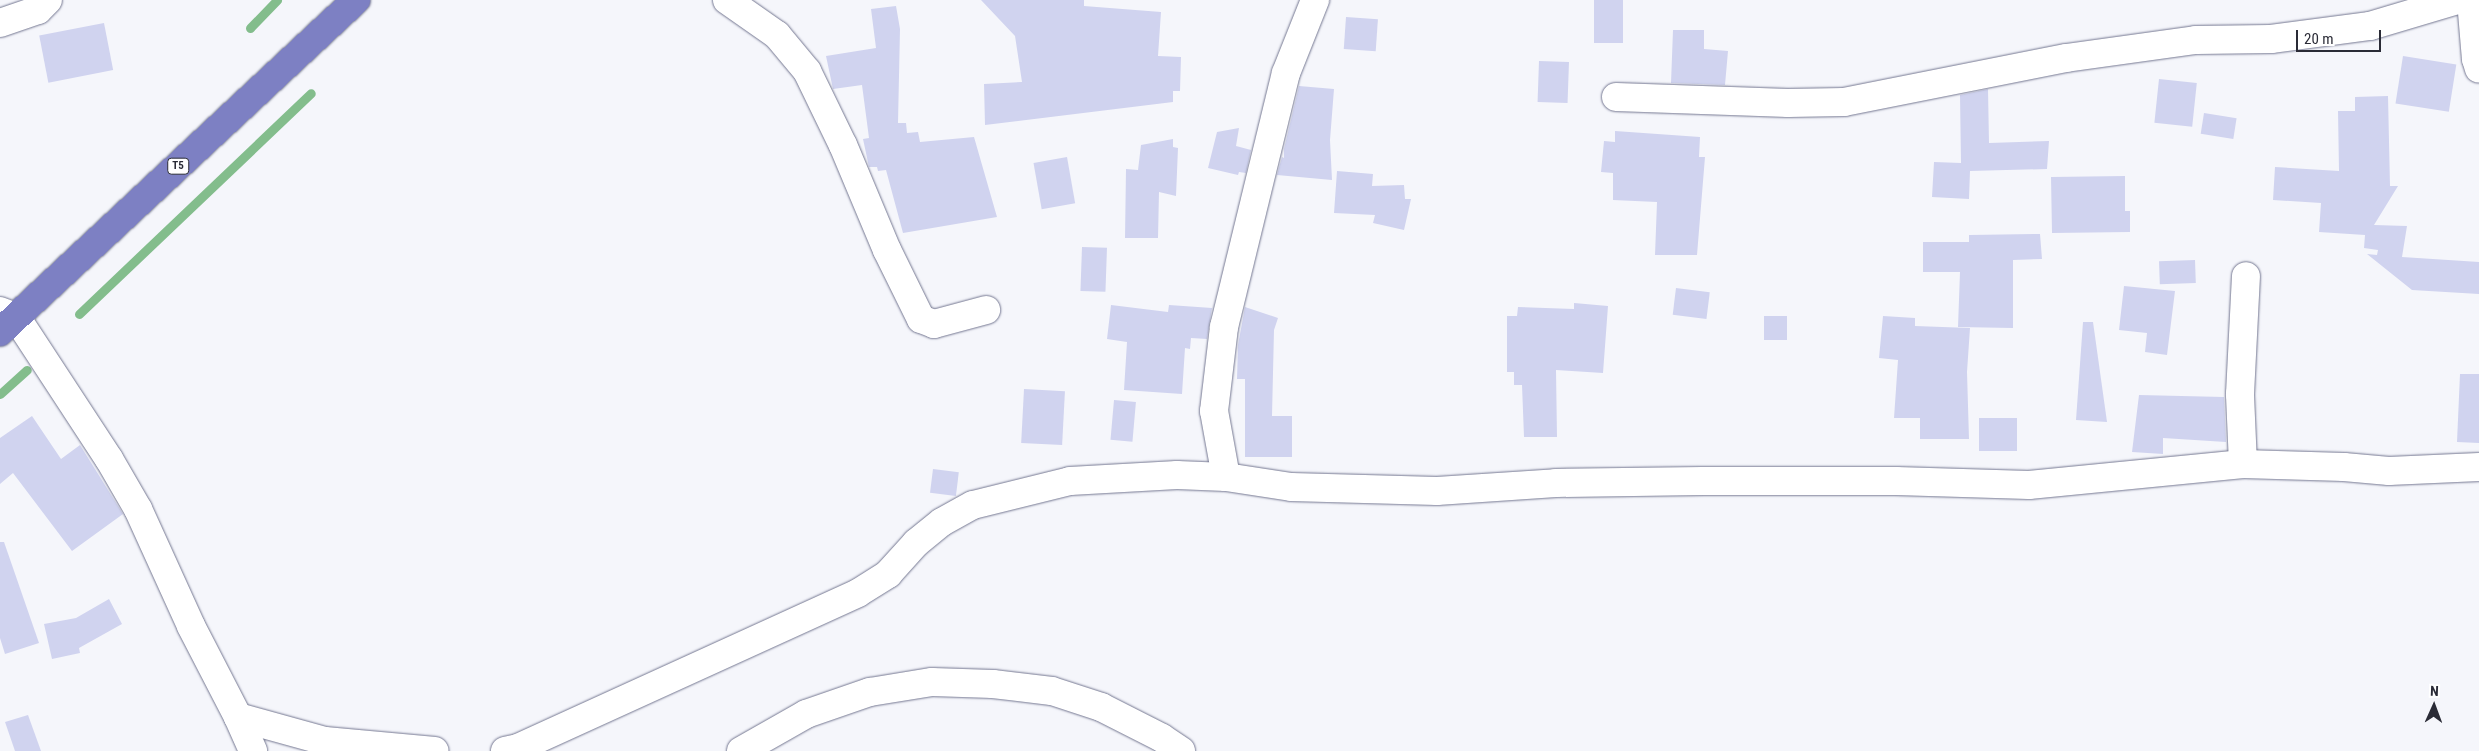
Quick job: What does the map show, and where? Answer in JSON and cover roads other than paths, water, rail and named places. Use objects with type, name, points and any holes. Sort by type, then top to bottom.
[{"type":"highway","name":"T5","points":[[5,320],[356,0]]},
{"type":"street","points":[[0,23],[38,10],[48,0]]},
{"type":"street","points":[[726,0],[777,36],[807,71],[844,145],[887,250],[921,319],[934,324],[986,310]]},
{"type":"street","points":[[1226,477],[1214,411],[1224,327],[1286,73],[1315,0]]},
{"type":"street","points":[[1616,97],[1788,103],[1844,102],[2075,57],[2196,40],[2271,38],[2370,26],[2457,0]]},
{"type":"street","points":[[2471,0],[2476,59],[2479,69]]},
{"type":"street","points":[[2243,464],[2240,394],[2246,276]]},
{"type":"street","points":[[5,320],[85,420],[138,509],[191,626],[238,717],[253,751]]},
{"type":"street","points":[[505,751],[518,748],[555,729],[858,593],[888,574],[916,543],[942,522],[973,505],[1070,481],[1177,475],[1226,477],[1291,486],[1437,491],[1556,483],[1703,481],[2029,485],[2243,464],[2344,467],[2389,471],[2479,467]]},
{"type":"street","points":[[742,751],[806,714],[870,692],[932,682],[994,684],[1052,691],[1101,708],[1162,738],[1181,751]]},
{"type":"street","points":[[238,717],[325,741],[435,751]]},
{"type":"waterway","points":[[250,28],[277,0]]},
{"type":"waterway","points":[[79,314],[311,93]]},
{"type":"waterway","points":[[0,394],[27,370]]}]
